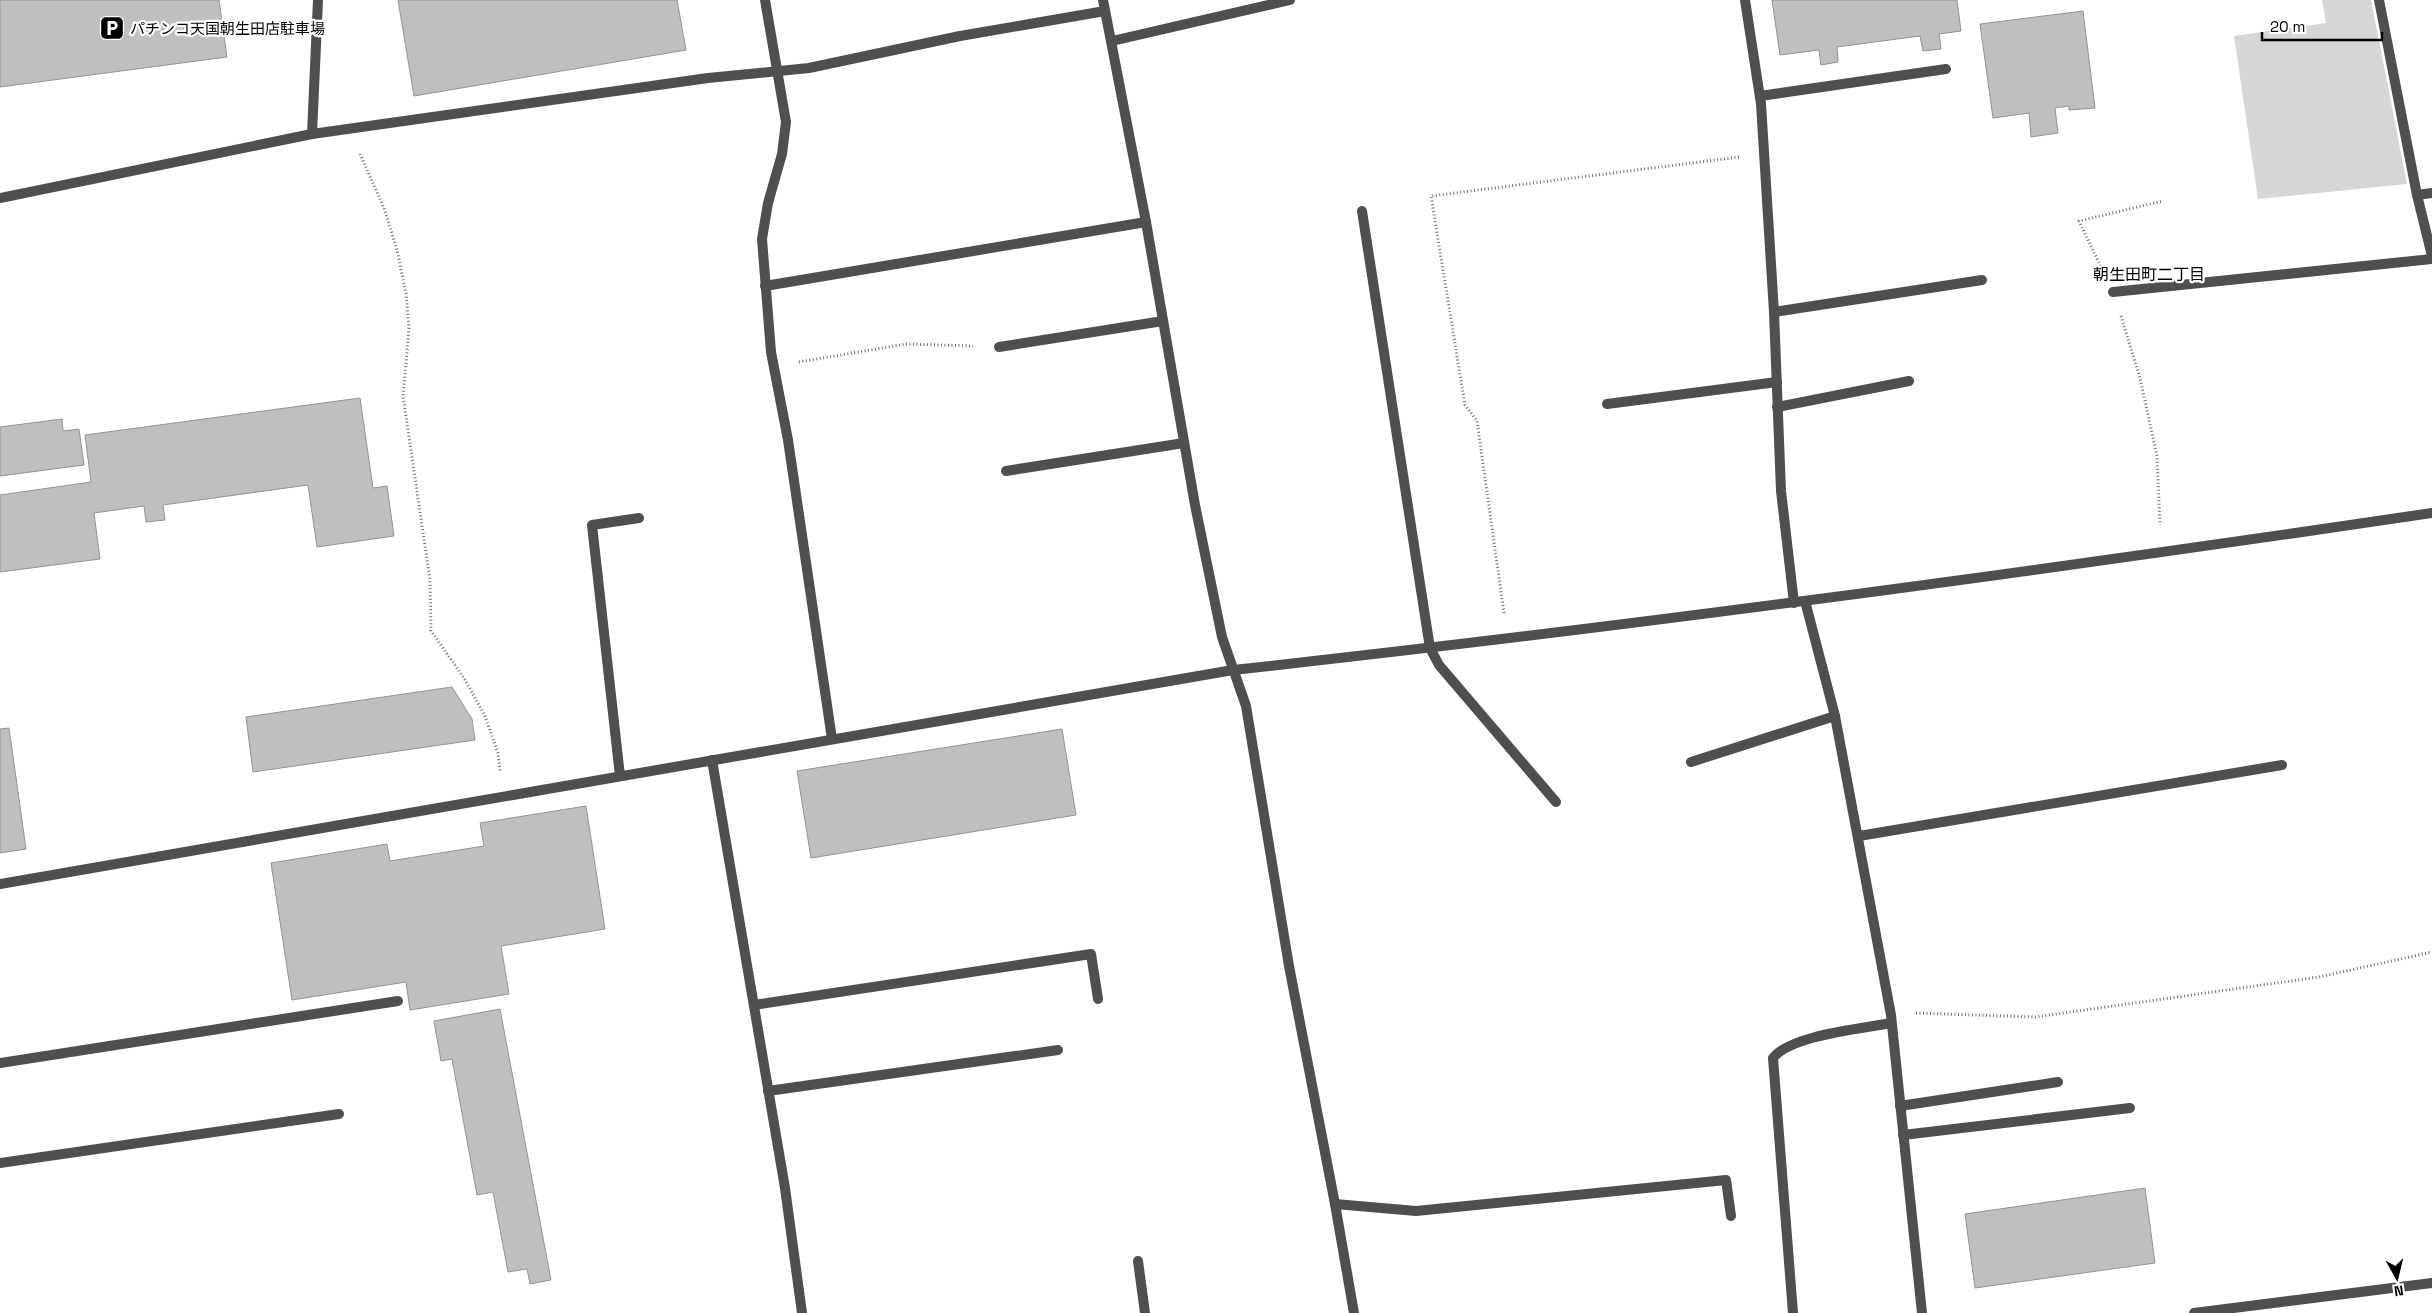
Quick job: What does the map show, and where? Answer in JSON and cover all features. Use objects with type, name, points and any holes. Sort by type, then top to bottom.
[{"type":"street","points":[[312,134],[318,0]]},
{"type":"street","points":[[765,0],[786,122],[782,154],[768,204],[762,239],[765,286],[773,366],[788,440],[832,739]]},
{"type":"street","points":[[1103,0],[1146,222],[1184,443],[1222,637],[1246,706],[1289,966],[1354,1313]]},
{"type":"street","points":[[1112,41],[1290,0]]},
{"type":"street","points":[[1745,0],[1760,96],[1774,312],[1781,491],[1794,603]]},
{"type":"street","points":[[2113,292],[2432,257],[2417,195],[2379,0]]},
{"type":"street","points":[[0,198],[312,134],[778,70],[809,68],[960,36],[1105,11]]},
{"type":"street","points":[[1760,96],[1946,69]]},
{"type":"street","points":[[2417,195],[2432,193]]},
{"type":"street","points":[[1362,210],[1430,648],[1439,666],[1556,802]]},
{"type":"street","points":[[765,286],[1146,222]]},
{"type":"street","points":[[1774,312],[1982,280]]},
{"type":"street","points":[[998,347],[1163,321]]},
{"type":"street","points":[[1777,406],[1909,381]]},
{"type":"street","points":[[1607,404],[1777,382]]},
{"type":"street","points":[[1006,470],[1184,443]]},
{"type":"street","points":[[0,884],[1233,670],[1430,648],[1794,603],[2432,514]]},
{"type":"street","points":[[620,776],[592,525],[639,518]]},
{"type":"street","points":[[1805,601],[1835,716],[1859,836],[1891,1019],[1922,1313]]},
{"type":"street","points":[[1691,762],[1835,716]]},
{"type":"street","points":[[712,760],[785,1188],[802,1313]]},
{"type":"street","points":[[1859,836],[2282,765]]},
{"type":"street","points":[[754,1005],[1091,954],[1098,998]]},
{"type":"street","points":[[0,1063],[398,1001]]},
{"type":"street","points":[[1793,1313],[1773,1058],[1780,1050],[1799,1041],[1891,1019]]},
{"type":"street","points":[[768,1091],[1058,1050]]},
{"type":"street","points":[[1900,1106],[2058,1082]]},
{"type":"street","points":[[1904,1135],[2130,1108]]},
{"type":"street","points":[[0,1163],[339,1114]]},
{"type":"street","points":[[1335,1204],[1416,1211],[1726,1180],[1730,1216]]},
{"type":"street","points":[[1138,1261],[1145,1313]]},
{"type":"street","points":[[2194,1313],[2432,1282]]},
{"type":"path","points":[[350,129],[384,208],[398,250],[406,294],[410,328],[403,396],[430,580],[431,631],[464,678],[485,716],[498,753],[503,796]]},
{"type":"path","points":[[1507,638],[1477,420],[1465,405],[1431,196],[1764,154]]},
{"type":"path","points":[[2162,553],[2158,456],[2140,378],[2113,292],[2079,221],[2163,201]]},
{"type":"path","points":[[773,366],[906,344],[998,347]]},
{"type":"path","points":[[1891,1019],[1920,1012],[2035,1017],[2319,977],[2432,952]]},
{"type":"shaded area","points":[[2322,0],[2371,0],[2407,184],[2258,199],[2234,36],[2326,23]]},
{"type":"building","name":"パチンコ天国朝生田店駐車場","points":[[0,0],[219,0],[227,57],[0,87]]},
{"type":"building","points":[[398,0],[677,0],[686,50],[414,96]]},
{"type":"building","points":[[1772,0],[1957,0],[1961,31],[1939,34],[1941,49],[1923,51],[1920,36],[1837,47],[1838,62],[1821,65],[1819,50],[1780,55]]},
{"type":"building","points":[[2083,11],[2095,108],[2069,110],[2069,106],[2055,108],[2058,133],[2031,137],[2029,113],[1993,118],[1980,24]]},
{"type":"building","points":[[360,398],[373,488],[387,486],[394,536],[317,547],[308,485],[163,505],[165,520],[146,522],[144,506],[94,513],[100,559],[0,572],[0,495],[91,482],[85,435]]},
{"type":"building","points":[[62,419],[63,431],[79,429],[84,465],[0,476],[0,427]]},
{"type":"building","points":[[452,687],[472,719],[475,740],[253,772],[246,717]]},
{"type":"building","points":[[9,728],[26,849],[0,853],[0,729]]},
{"type":"building","points":[[1062,729],[1076,815],[811,858],[797,771]]},
{"type":"building","points":[[586,806],[605,929],[501,946],[509,994],[410,1010],[406,982],[292,1000],[271,863],[387,844],[390,861],[484,846],[480,823]]},
{"type":"building","points":[[500,1009],[551,1280],[530,1284],[527,1269],[508,1272],[493,1192],[477,1195],[452,1059],[441,1061],[434,1021]]},
{"type":"building","points":[[2145,1188],[2155,1263],[1975,1288],[1965,1214]]},
{"type":"place","name":"パチンコ天国朝生田店駐車場","points":[[112,28]]},
{"type":"district","name":"朝生田町二丁目","points":[[2149,274]]}]
